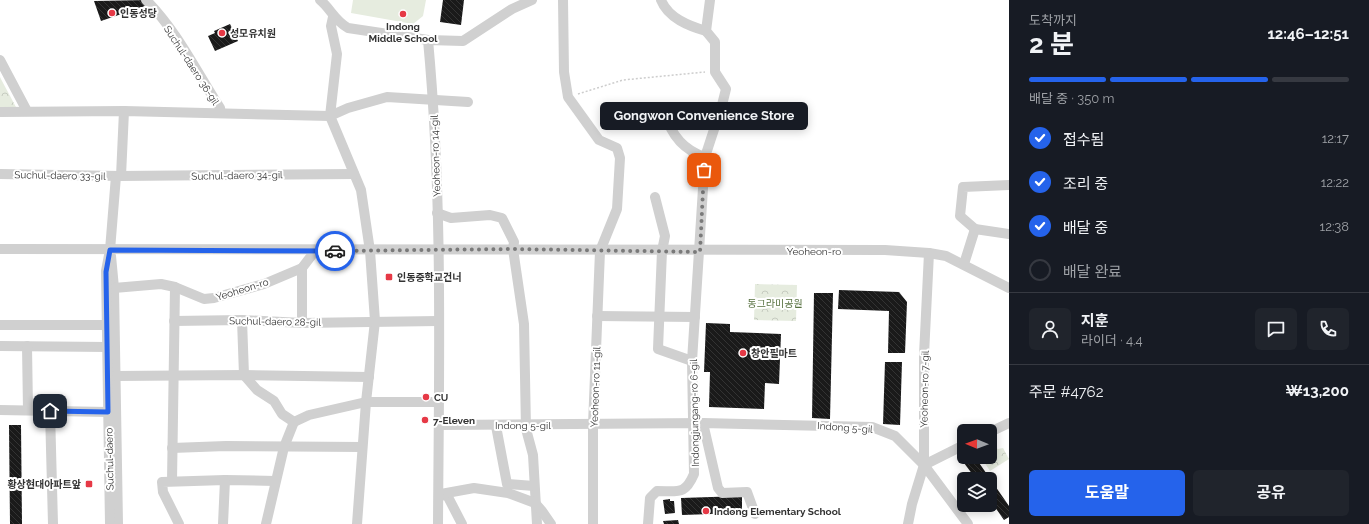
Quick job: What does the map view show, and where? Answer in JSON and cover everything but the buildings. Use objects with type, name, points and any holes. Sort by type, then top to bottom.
[{"type":"street","name":"Suchul-daero 36-gil","points":[[146,0],[184,47],[198,75],[220,108],[221,113]]},
{"type":"street","points":[[320,0],[326,5],[333,17],[339,23],[348,28],[428,40],[464,41],[512,10],[532,0]]},
{"type":"street","points":[[563,0],[564,72],[568,97],[599,140],[617,148],[620,158],[617,209],[600,251]]},
{"type":"street","points":[[661,0],[663,4],[683,24],[706,31],[715,42],[715,72]]},
{"type":"street","points":[[706,31],[710,0]]},
{"type":"street","points":[[333,17],[331,26],[337,54],[330,116],[361,190],[370,251],[375,321],[362,447],[357,524]]},
{"type":"street","name":"Yeoheon-ro 14-gil","points":[[428,40],[433,99],[439,250],[438,425],[440,493],[438,524]]},
{"type":"street","points":[[0,60],[27,112]]},
{"type":"street","name":"Indongjungang-ro 6-gil","points":[[648,524],[650,498],[657,491],[682,490],[689,486],[694,474],[692,361],[705,157],[726,89],[715,72]]},
{"type":"street","points":[[330,116],[348,108],[387,97],[468,102]]},
{"type":"street","name":"Suchul-daero 36-gil","points":[[0,112],[124,111],[330,116]]},
{"type":"street","name":"Suchul-daero","points":[[110,524],[106,272],[110,250],[124,111]]},
{"type":"street","points":[[665,113],[668,127],[678,138],[691,152],[705,157]]},
{"type":"street","name":"Suchul-daero 33-gil","points":[[0,174],[118,176]]},
{"type":"street","name":"Suchul-daero 34-gil","points":[[118,176],[354,174]]},
{"type":"street","points":[[1009,185],[963,187],[960,216],[975,229],[1009,234]]},
{"type":"street","points":[[655,197],[665,236],[662,251],[658,349],[692,361]]},
{"type":"street","points":[[437,213],[451,218],[475,215],[490,215],[502,218],[514,242],[513,249],[524,324],[526,426],[533,455],[537,524]]},
{"type":"street","points":[[964,264],[975,229]]},
{"type":"street","name":"Yeoheon-ro","points":[[0,250],[370,251],[513,249],[700,252],[885,250],[929,253],[946,256],[1009,288]]},
{"type":"street","name":"Suchul-daero","points":[[110,250],[114,288],[118,524]]},
{"type":"street","name":"Yeoheon-ro","points":[[114,288],[162,284],[175,287],[208,300],[264,284],[302,268],[315,251]]},
{"type":"street","name":"Yeoheon-ro 11-gil","points":[[593,524],[594,425],[600,251]]},
{"type":"street","name":"Yeoheon-ro 7-gil","points":[[908,524],[912,504],[924,465],[924,355],[929,253]]},
{"type":"street","points":[[302,268],[302,323]]},
{"type":"street","points":[[172,481],[175,287]]},
{"type":"street","points":[[597,316],[695,317]]},
{"type":"street","name":"Suchul-daero 28-gil","points":[[174,320],[242,320],[302,323],[438,321]]},
{"type":"street","points":[[242,320],[244,375],[257,390],[274,401],[282,414],[294,422]]},
{"type":"street","points":[[0,325],[107,326]]},
{"type":"street","points":[[0,346],[108,347]]},
{"type":"street","points":[[27,346],[28,410]]},
{"type":"street","points":[[116,376],[369,376]]},
{"type":"street","points":[[266,524],[284,447],[294,422],[309,416],[366,402],[438,402]]},
{"type":"street","points":[[0,410],[108,412]]},
{"type":"street","points":[[50,411],[53,524]]},
{"type":"street","points":[[997,428],[1009,422]]},
{"type":"street","points":[[703,423],[718,488],[722,493],[747,492],[755,514]]},
{"type":"street","name":"Indong 5-gil","points":[[438,425],[526,426],[703,423],[872,427],[895,436],[924,465],[968,524]]},
{"type":"street","points":[[496,426],[507,484],[534,486]]},
{"type":"street","points":[[172,448],[362,447]]},
{"type":"street","points":[[924,465],[957,448]]},
{"type":"street","points":[[179,524],[163,492],[162,482],[225,480],[275,481]]},
{"type":"street","points":[[223,524],[225,480]]},
{"type":"street","points":[[440,493],[474,488],[508,494],[535,503],[551,524]]},
{"type":"street","points":[[440,493],[448,497],[462,524]]},
{"type":"path","points":[[568,97],[623,80],[715,72]]},
{"type":"green space","points":[[353,0],[426,0],[423,16],[413,24],[351,13]]},
{"type":"green space","points":[[0,77],[2,81],[17,109],[0,109]]},
{"type":"green space","name":"동그라미공원","points":[[755,284],[797,285],[796,321],[754,320]]},
{"type":"green space","points":[[997,448],[1003,448],[1009,459],[990,471],[986,464],[997,464]]},
{"type":"way so far","points":[[335,251],[513,249],[700,252],[704,170]]},
{"type":"place","name":"인동성당","points":[[112,13]]},
{"type":"place","name":"Indong Middle School","points":[[403,14]]},
{"type":"place","name":"성모유치원","points":[[222,33]]},
{"type":"place","name":"Gongwon Convenience Store","points":[[704,170]]},
{"type":"place","name":"인동중학교건너","points":[[389,277]]},
{"type":"place","name":"창안필마트","points":[[743,353]]},
{"type":"place","name":"CU","points":[[426,397]]},
{"type":"place","name":"7-Eleven","points":[[425,420]]},
{"type":"place","name":"황상현대아파트앞","points":[[89,484]]},
{"type":"place","name":"Indong Elementary School","points":[[706,511]]},
{"type":"route","points":[[50,411],[108,412],[106,272],[110,250],[335,251]]}]
